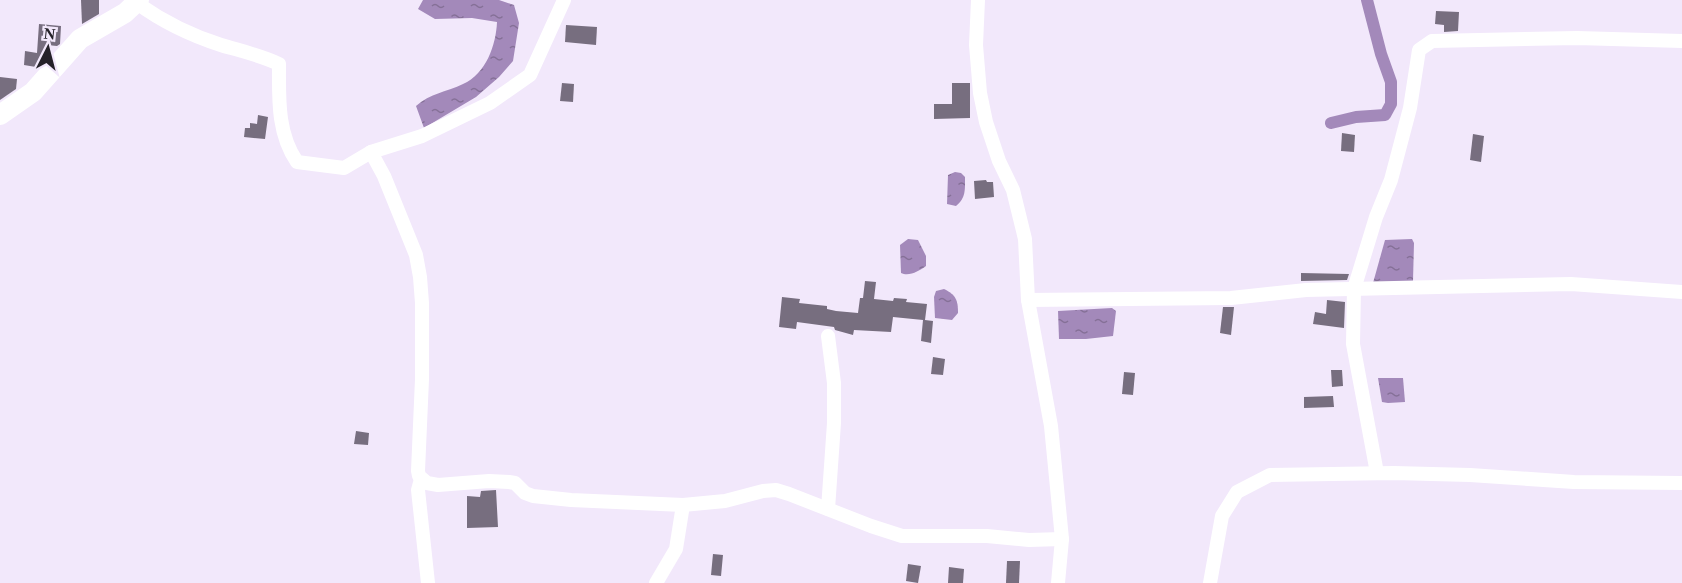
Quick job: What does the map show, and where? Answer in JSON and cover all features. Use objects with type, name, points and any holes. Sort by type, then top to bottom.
[{"type":"street","points":[[0,115],[33,92],[80,39],[125,13],[138,2],[162,21],[279,64],[279,116],[288,149],[297,162],[344,168],[370,152],[422,136],[490,103],[530,75],[564,0]]},
{"type":"street","points":[[978,0],[976,45],[980,93],[986,122],[999,160],[1013,190],[1025,239],[1028,300],[1051,426],[1062,539],[1058,583]]},
{"type":"street","points":[[1377,473],[1353,344],[1354,289],[1364,252],[1392,180],[1410,108],[1419,50],[1432,41],[1588,38],[1682,41]]},
{"type":"street","points":[[370,152],[384,176],[416,255],[420,278],[422,380],[418,471],[427,483],[438,485],[489,481],[509,482],[515,483],[525,493],[533,496],[683,505],[725,501],[776,490],[902,536],[1062,539]]},
{"type":"street","points":[[1028,300],[1231,298],[1306,290],[1571,284],[1682,292]]},
{"type":"street","points":[[828,336],[834,383],[834,423],[828,509]]},
{"type":"street","points":[[1210,583],[1222,516],[1237,492],[1270,476],[1377,473],[1470,475],[1574,482],[1682,483]]},
{"type":"street","points":[[422,478],[418,483],[418,500],[428,583]]},
{"type":"street","points":[[656,583],[676,549],[683,505]]},
{"type":"water","points":[[423,0],[499,0],[514,5],[519,23],[513,61],[499,77],[476,97],[424,128],[416,106],[433,95],[463,84],[478,73],[492,49],[497,22],[472,18],[435,19],[418,9]]},
{"type":"water","points":[[955,172],[965,177],[963,197],[956,206],[947,204],[948,175]]},
{"type":"water","points":[[908,239],[918,240],[926,256],[926,266],[911,274],[901,273],[900,245]]},
{"type":"water","points":[[1412,239],[1414,243],[1413,281],[1373,283],[1385,240]]},
{"type":"water","points":[[944,289],[951,293],[957,301],[958,313],[952,320],[935,318],[934,297],[936,291]]},
{"type":"water","points":[[1112,308],[1116,311],[1113,336],[1059,339],[1058,311]]},
{"type":"water","points":[[1378,378],[1403,378],[1405,402],[1382,402]]},
{"type":"building","points":[[81,0],[99,0],[99,14],[82,24]]},
{"type":"building","points":[[1436,11],[1459,12],[1458,31],[1444,32],[1444,25],[1435,24]]},
{"type":"building","points":[[39,24],[61,26],[60,44],[47,45],[45,60],[35,71],[36,67],[24,65],[25,51],[37,53]]},
{"type":"building","points":[[566,25],[597,27],[596,45],[565,42]]},
{"type":"building","points":[[0,77],[17,79],[16,89],[0,100]]},
{"type":"building","points":[[562,83],[574,84],[573,102],[560,101]]},
{"type":"building","points":[[952,83],[970,83],[970,118],[934,119],[934,104],[952,104]]},
{"type":"building","points":[[258,115],[268,117],[265,139],[244,137],[245,128],[250,128],[250,123],[257,124]]},
{"type":"building","points":[[1342,133],[1355,135],[1354,152],[1341,151]]},
{"type":"building","points":[[1473,134],[1484,136],[1481,162],[1470,160]]},
{"type":"building","points":[[974,181],[993,182],[994,197],[975,199]]},
{"type":"building","points":[[1301,273],[1349,274],[1347,280],[1301,281]]},
{"type":"building","points":[[865,281],[876,282],[874,299],[893,301],[894,298],[907,299],[906,302],[927,304],[925,320],[933,321],[931,343],[921,341],[923,320],[893,317],[891,332],[854,330],[853,335],[835,330],[834,327],[797,322],[796,329],[779,327],[782,297],[800,299],[799,303],[827,306],[827,309],[836,311],[858,313]]},
{"type":"building","points":[[1327,300],[1345,302],[1344,328],[1313,324],[1315,312],[1326,314]]},
{"type":"building","points":[[1223,307],[1234,307],[1231,335],[1220,333]]},
{"type":"building","points":[[933,357],[945,359],[943,375],[931,374]]},
{"type":"building","points":[[1331,370],[1342,370],[1343,386],[1332,387]]},
{"type":"building","points":[[1124,372],[1135,373],[1133,395],[1122,394]]},
{"type":"building","points":[[1333,396],[1334,407],[1304,408],[1304,397]]},
{"type":"building","points":[[356,431],[369,433],[368,445],[354,444]]},
{"type":"building","points":[[496,490],[498,527],[467,528],[467,496],[480,497],[481,491]]},
{"type":"building","points":[[713,554],[723,555],[721,576],[711,575]]},
{"type":"building","points":[[1007,561],[1020,561],[1019,583],[1006,583]]},
{"type":"building","points":[[908,564],[921,566],[918,583],[906,581]]},
{"type":"building","points":[[949,567],[964,569],[963,583],[948,583]]},
{"type":"waterway","points":[[1331,123],[1356,117],[1385,115],[1391,104],[1391,82],[1367,0]]}]
